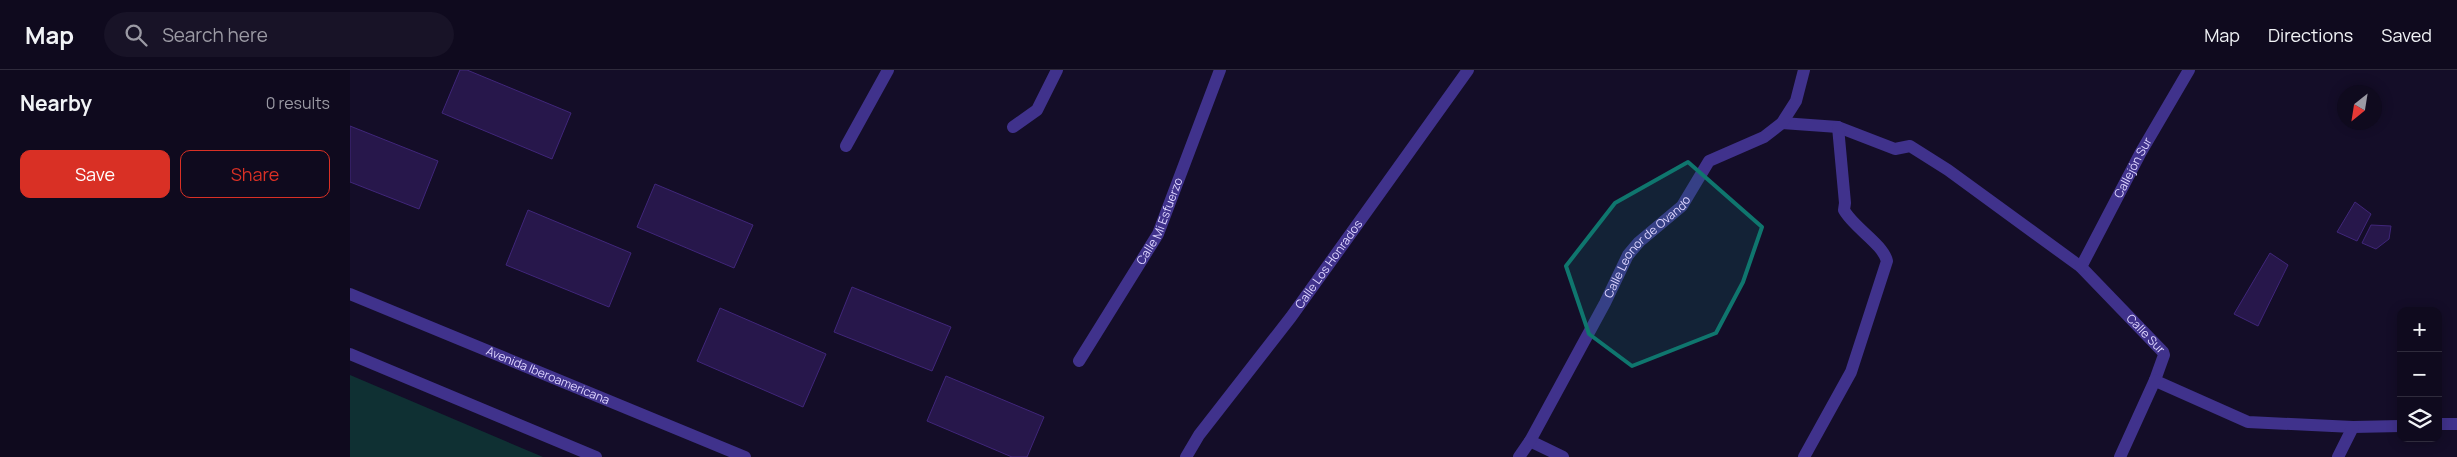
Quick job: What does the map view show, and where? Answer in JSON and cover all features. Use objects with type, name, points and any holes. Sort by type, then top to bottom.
[{"type":"street","points":[[846,146],[888,70]]},
{"type":"street","points":[[1013,127],[1036,110],[1057,70]]},
{"type":"street","name":"Calle Mi Esfuerzo","points":[[1080,361],[1158,234],[1220,70]]},
{"type":"street","name":"Calle Los Honrados","points":[[1186,457],[1199,435],[1291,317],[1468,70]]},
{"type":"street","name":"Calle Leonor de Ovando","points":[[1519,457],[1530,441],[1633,248],[1682,206],[1709,161],[1764,137],[1782,123],[1796,101],[1804,70]]},
{"type":"street","name":"Callejón Sur","points":[[2081,267],[2141,152],[2188,70]]},
{"type":"street","name":"Calle Sur","points":[[1782,123],[1838,127],[1895,149],[1910,146],[1948,170],[2081,267],[2163,352],[2155,380]]},
{"type":"street","points":[[1804,457],[1851,372],[1887,261],[1884,253],[1849,219],[1844,210],[1845,203],[1838,127]]},
{"type":"street","name":"Avenida Iberoamericana","points":[[350,294],[745,457]]},
{"type":"street","points":[[350,354],[596,457]]},
{"type":"street","points":[[2120,457],[2155,380],[2248,422],[2353,427],[2397,426]]},
{"type":"street","points":[[2442,424],[2457,424]]},
{"type":"street","points":[[2338,457],[2353,427]]},
{"type":"street","points":[[1530,441],[1563,457]]},
{"type":"highlighted area","points":[[1688,162],[1762,227],[1743,282],[1716,333],[1632,366],[1589,334],[1566,266],[1615,203]]},
{"type":"green space","points":[[350,375],[543,457],[350,457]]},
{"type":"building","points":[[460,70],[467,70],[571,113],[552,159],[442,113]]},
{"type":"building","points":[[350,126],[438,161],[419,209],[350,182]]},
{"type":"building","points":[[655,184],[753,225],[734,268],[637,227]]},
{"type":"building","points":[[2355,202],[2371,214],[2357,241],[2337,232]]},
{"type":"building","points":[[528,210],[631,253],[609,307],[506,265]]},
{"type":"building","points":[[2371,225],[2391,226],[2389,239],[2376,249],[2362,243]]},
{"type":"building","points":[[2270,253],[2288,265],[2258,326],[2234,314]]},
{"type":"building","points":[[852,287],[951,327],[932,371],[834,332]]},
{"type":"building","points":[[720,308],[826,354],[803,407],[697,361]]},
{"type":"building","points":[[946,376],[1044,417],[1027,457],[1012,457],[927,421]]}]
